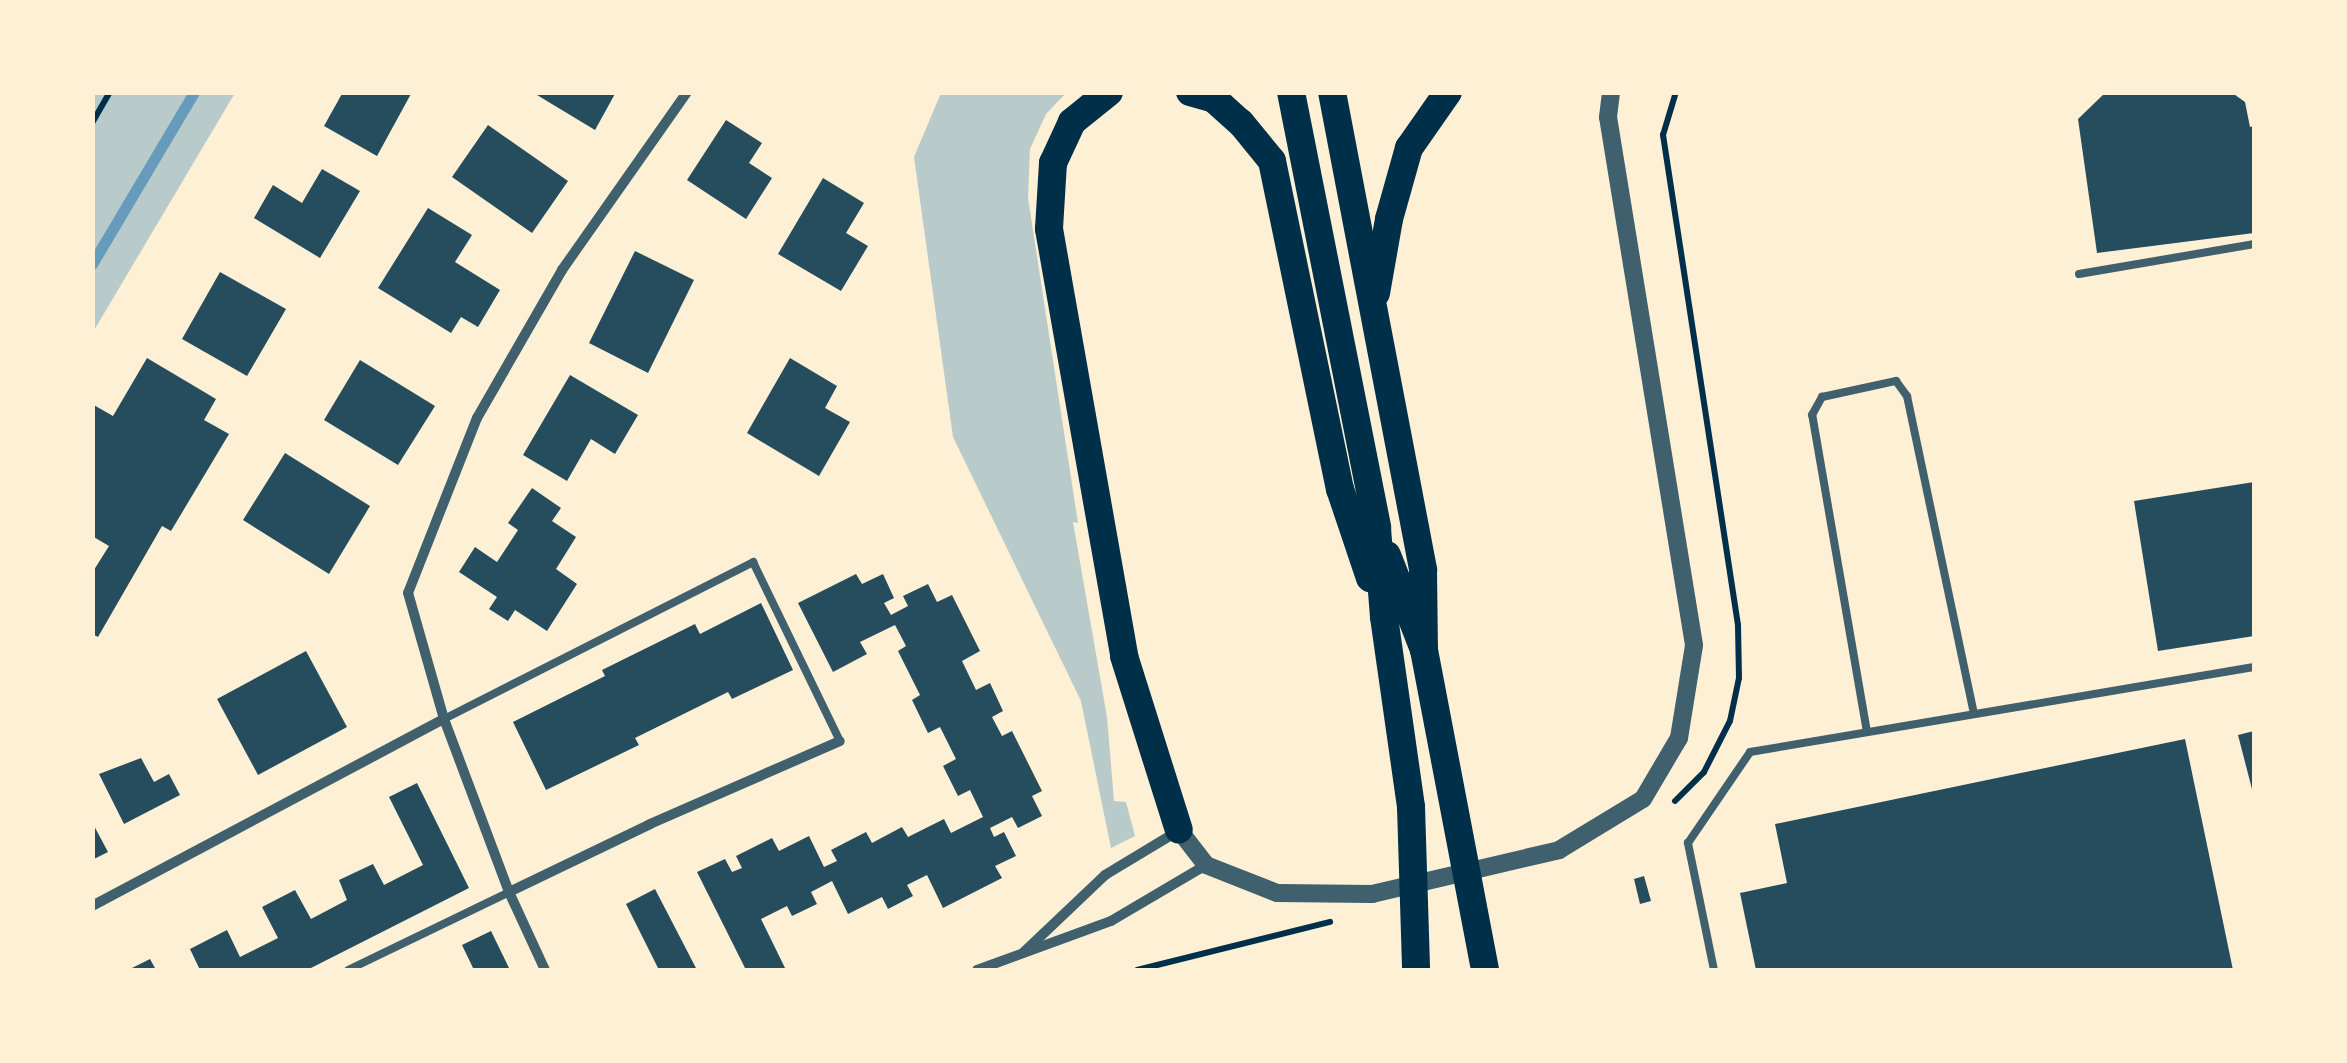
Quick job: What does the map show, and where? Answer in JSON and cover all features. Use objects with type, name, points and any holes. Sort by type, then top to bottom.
[{"type":"highway","points":[[1190,92],[1214,99],[1241,122],[1272,161],[1340,489],[1384,616]]},
{"type":"highway","points":[[1291,92],[1377,528],[1384,616],[1411,808],[1416,970]]},
{"type":"highway","points":[[1332,92],[1422,570],[1424,650]]},
{"type":"highway","points":[[1373,314],[1389,219],[1408,148],[1448,92]]},
{"type":"highway","points":[[1113,93],[1072,122],[1053,163],[1049,229],[1124,656],[1179,830]]},
{"type":"highway","points":[[1377,528],[1424,650],[1485,970]]},
{"type":"street","points":[[546,970],[509,892],[444,719],[408,593],[476,418],[562,270],[686,92]]},
{"type":"street","points":[[1019,956],[1104,874],[1179,830],[1206,865],[1277,894],[1372,894],[1559,850],[1643,799],[1680,738],[1694,646],[1608,116],[1611,92]]},
{"type":"street","points":[[92,906],[444,719]]},
{"type":"street","points":[[509,892],[650,824],[840,741]]},
{"type":"street","points":[[977,970],[1110,921],[1206,865]]},
{"type":"lane","points":[[2079,274],[2254,244]]},
{"type":"lane","points":[[1867,732],[1812,414],[1822,398],[1896,381],[1907,396],[1974,714]]},
{"type":"lane","points":[[444,719],[753,562],[840,741]]},
{"type":"lane","points":[[1714,970],[1688,843],[1750,752],[2254,667]]},
{"type":"lane","points":[[348,970],[509,892]]},
{"type":"path","points":[[92,124],[110,92]]},
{"type":"path","points":[[1672,805],[1704,772],[1730,721],[1739,678],[1738,625],[1662,134],[1676,92]]},
{"type":"path","points":[[1138,970],[1344,920]]},
{"type":"shaded area","points":[[92,93],[235,93],[93,332],[92,332]]},
{"type":"shaded area","points":[[941,93],[1066,93],[1046,114],[1030,149],[1028,198],[1078,523],[1073,522],[1107,717],[1114,801],[1126,802],[1135,836],[1111,848],[1081,701],[953,437],[914,157]]},
{"type":"building","points":[[343,92],[412,92],[377,156],[324,126]]},
{"type":"building","points":[[532,92],[616,92],[595,130]]},
{"type":"building","points":[[2106,92],[2231,92],[2245,102],[2250,127],[2254,126],[2254,233],[2097,253],[2078,119]]},
{"type":"building","points":[[726,120],[762,143],[749,163],[772,178],[746,219],[687,180]]},
{"type":"building","points":[[488,125],[568,181],[532,233],[452,177]]},
{"type":"building","points":[[322,169],[360,191],[320,258],[254,218],[273,185],[302,203]]},
{"type":"building","points":[[823,178],[864,203],[846,233],[868,246],[841,291],[778,254]]},
{"type":"building","points":[[428,208],[472,235],[455,262],[500,290],[478,327],[461,317],[451,333],[378,288]]},
{"type":"building","points":[[635,251],[694,280],[648,373],[589,343]]},
{"type":"building","points":[[220,272],[286,309],[247,376],[182,339]]},
{"type":"building","points":[[147,358],[216,399],[204,420],[229,434],[171,531],[162,526],[98,637],[92,634],[92,573],[109,546],[92,536],[92,404],[113,416]]},
{"type":"building","points":[[790,358],[837,386],[825,408],[850,422],[819,476],[747,433]]},
{"type":"building","points":[[360,360],[435,406],[398,465],[324,420]]},
{"type":"building","points":[[570,375],[638,415],[615,454],[591,439],[567,481],[523,455]]},
{"type":"building","points":[[285,453],[370,506],[329,574],[243,520]]},
{"type":"building","points":[[2254,482],[2254,636],[2158,651],[2134,501]]},
{"type":"building","points":[[532,488],[561,508],[552,521],[576,537],[556,569],[577,584],[547,631],[515,610],[508,621],[489,609],[497,597],[459,572],[475,547],[497,562],[518,530],[508,523]]},
{"type":"building","points":[[856,574],[862,584],[883,574],[894,598],[884,603],[891,615],[908,606],[903,596],[928,584],[937,602],[952,595],[980,651],[962,661],[976,690],[990,683],[1003,711],[992,717],[1002,736],[1012,731],[1042,791],[1032,796],[1042,816],[1018,828],[1012,817],[990,828],[994,837],[1004,832],[1016,856],[995,866],[1002,878],[943,908],[927,875],[907,885],[913,896],[888,909],[882,897],[848,914],[832,881],[811,892],[817,904],[792,916],[787,906],[761,919],[786,970],[746,970],[697,872],[725,859],[732,872],[742,868],[736,856],[772,838],[779,851],[809,836],[824,867],[837,861],[831,850],[866,832],[872,843],[902,827],[908,837],[944,819],[951,833],[983,817],[970,790],[958,796],[943,766],[956,759],[940,727],[928,733],[912,700],[920,695],[898,651],[906,646],[895,625],[860,642],[867,654],[833,672],[798,603]]},
{"type":"building","points":[[761,603],[793,670],[732,699],[728,692],[635,738],[639,745],[546,790],[513,722],[605,676],[602,670],[695,624],[700,634]]},
{"type":"building","points":[[306,651],[347,727],[258,775],[217,699]]},
{"type":"building","points":[[2254,731],[2254,793],[2253,793],[2238,735]]},
{"type":"building","points":[[2185,739],[2233,970],[1756,970],[1740,893],[1787,883],[1775,824]]},
{"type":"building","points":[[141,758],[154,782],[169,774],[180,795],[124,824],[99,774]]},
{"type":"building","points":[[417,783],[469,888],[307,970],[200,970],[190,949],[227,930],[240,957],[278,938],[262,907],[295,890],[311,919],[347,900],[339,880],[373,864],[384,885],[423,865],[389,797]]},
{"type":"building","points":[[92,822],[108,852],[92,860]]},
{"type":"building","points":[[1644,876],[1651,901],[1640,904],[1634,879]]},
{"type":"building","points":[[655,889],[697,970],[659,970],[626,904]]},
{"type":"building","points":[[491,931],[510,970],[474,970],[462,945]]},
{"type":"building","points":[[150,959],[156,970],[128,970]]},
{"type":"waterway","points":[[92,264],[194,92]]}]
